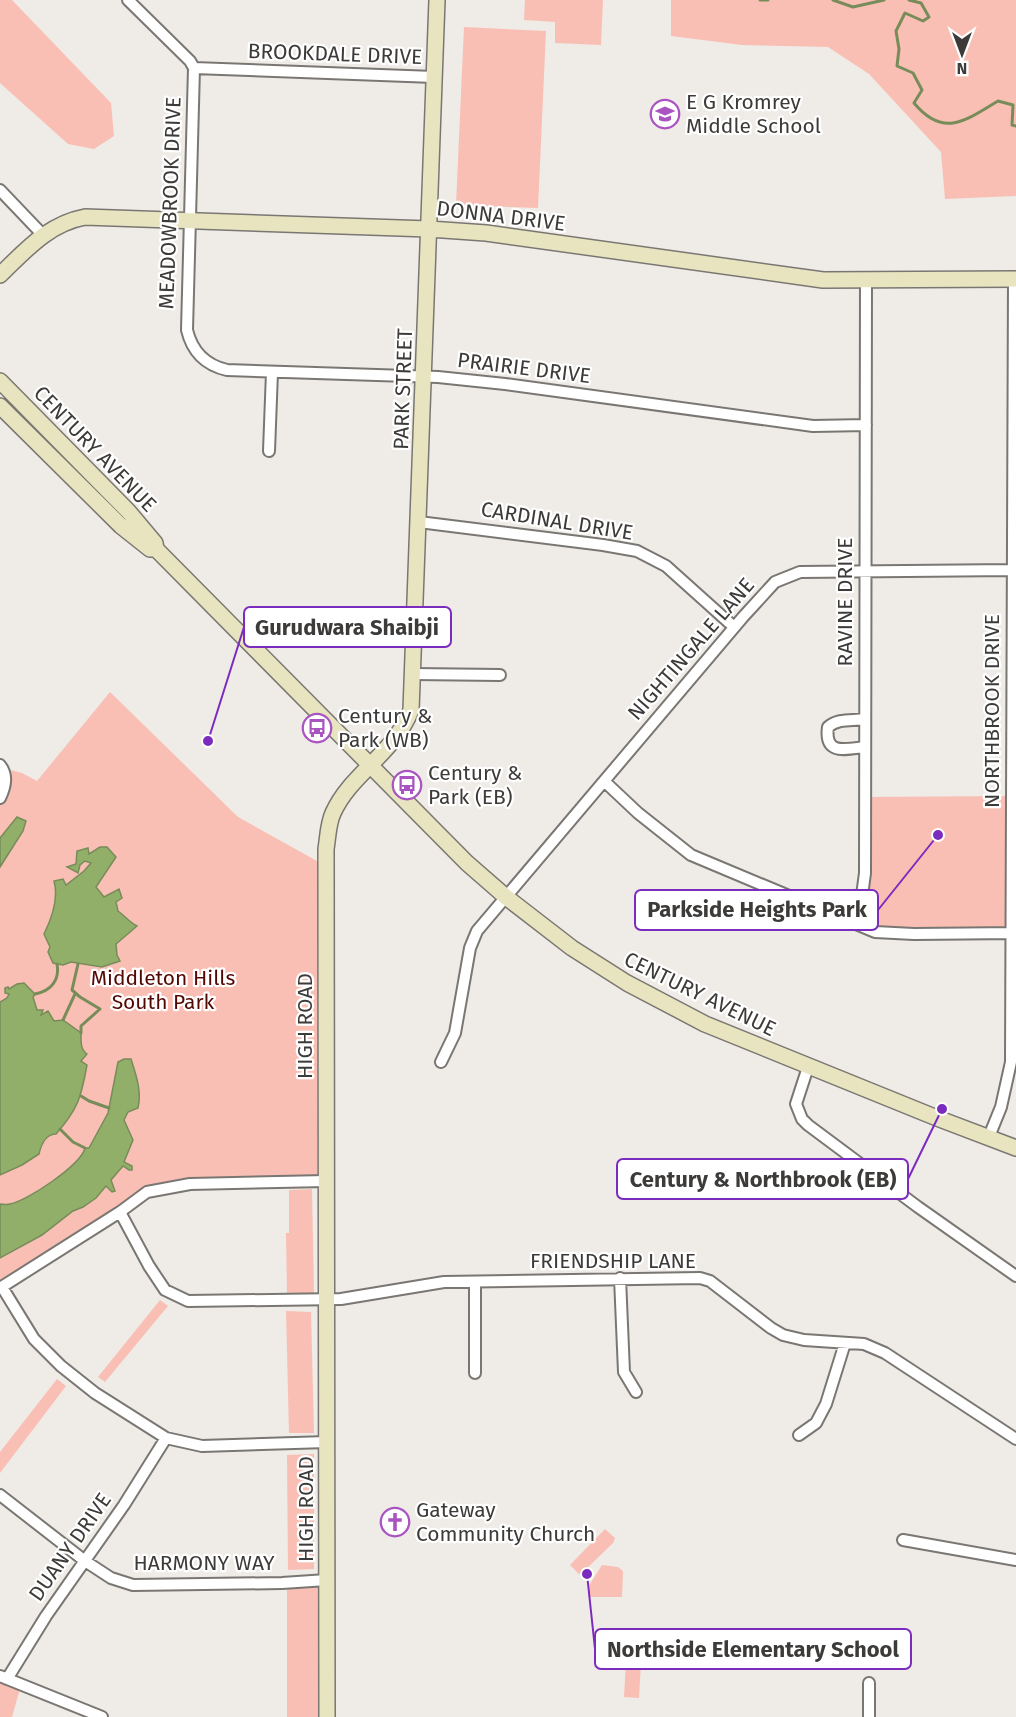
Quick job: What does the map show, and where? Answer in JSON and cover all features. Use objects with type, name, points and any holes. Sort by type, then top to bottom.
[{"type":"street","points":[[128,0],[190,61],[194,68]]},
{"type":"street","name":"PARK STREET","points":[[371,766],[405,726],[411,710],[437,0]]},
{"type":"street","name":"BROOKDALE DRIVE","points":[[194,68],[434,77]]},
{"type":"street","name":"MEADOWBROOK DRIVE","points":[[189,340],[186,322],[194,68]]},
{"type":"street","points":[[0,190],[42,234]]},
{"type":"street","name":"DONNA DRIVE","points":[[0,275],[42,234],[64,223],[85,217],[486,233],[823,279],[1015,280]]},
{"type":"street","name":"RAVINE DRIVE","points":[[850,921],[861,903],[865,873],[866,279]]},
{"type":"street","name":"NORTHBROOK DRIVE","points":[[988,1139],[1000,1107],[1011,1062],[1014,933],[1012,570],[1015,280]]},
{"type":"street","name":"PRAIRIE DRIVE","points":[[189,340],[204,360],[220,368],[424,377],[505,384],[813,426],[866,425]]},
{"type":"street","points":[[269,451],[272,372]]},
{"type":"street","name":"CENTURY AVENUE","points":[[0,381],[128,511],[155,543],[156,549],[467,863],[506,897],[572,948],[637,989],[705,1024],[988,1139],[1016,1148]]},
{"type":"street","name":"CENTURY AVENUE","points":[[0,406],[121,526],[150,549],[156,549]]},
{"type":"street","name":"CARDINAL DRIVE","points":[[419,522],[580,542],[637,552],[666,567],[734,627]]},
{"type":"street","name":"NIGHTINGALE LANE","points":[[441,1062],[455,1033],[470,948],[477,931],[734,627],[775,582],[800,572],[1012,570]]},
{"type":"street","points":[[413,674],[500,675]]},
{"type":"street","points":[[865,719],[840,720],[828,727],[827,734],[827,740],[834,748],[840,750],[865,747]]},
{"type":"street","points":[[0,765],[3,768],[6,783],[0,798]]},
{"type":"street","name":"HIGH ROAD","points":[[327,1717],[326,849],[330,824],[336,807],[350,787],[371,766]]},
{"type":"street","points":[[603,781],[638,813],[691,855],[880,933],[1014,933]]},
{"type":"street","points":[[808,1067],[796,1104],[802,1119],[918,1207],[1016,1276]]},
{"type":"street","points":[[326,1181],[190,1184],[147,1192],[120,1212],[1,1287],[34,1340],[61,1366],[95,1393],[166,1438],[202,1446],[327,1442]]},
{"type":"street","points":[[120,1212],[149,1266],[165,1290],[174,1296],[188,1301],[326,1300]]},
{"type":"street","points":[[620,1278],[624,1372],[636,1392]]},
{"type":"street","name":"FRIENDSHIP LANE","points":[[326,1300],[345,1299],[444,1282],[700,1278],[710,1281],[783,1335],[804,1340],[864,1344],[885,1353],[1016,1439]]},
{"type":"street","points":[[475,1281],[475,1373]]},
{"type":"street","points":[[799,1435],[816,1423],[826,1404],[845,1343]]},
{"type":"street","name":"DUANY DRIVE","points":[[3,1677],[85,1561],[166,1438]]},
{"type":"street","name":"HARMONY WAY","points":[[0,1495],[85,1561],[111,1578],[133,1585],[282,1583],[327,1580]]},
{"type":"street","points":[[903,1540],[1016,1560]]},
{"type":"street","points":[[3,1677],[102,1717]]},
{"type":"street","points":[[868,1717],[869,1683]]},
{"type":"green space","points":[[0,0],[12,0],[111,103],[114,136],[94,149],[68,144],[0,83]]},
{"type":"green space","points":[[525,0],[603,0],[601,45],[555,43],[555,22],[524,20]]},
{"type":"green space","points":[[671,0],[1016,0],[1016,196],[945,199],[941,152],[869,74],[828,47],[742,45],[671,36]]},
{"type":"green space","points":[[464,27],[546,31],[538,208],[456,205]]},
{"type":"green space","name":"Middleton Hills South Park","points":[[110,692],[238,817],[326,866],[326,1181],[285,1180],[148,1192],[0,1288],[0,798],[3,768],[22,773],[37,781]]},
{"type":"green space","points":[[1012,796],[1012,933],[880,933],[850,921],[861,903],[865,797]]},
{"type":"green space","points":[[312,1189],[314,1294],[287,1295],[286,1233],[289,1233],[289,1190]]},
{"type":"green space","points":[[160,1300],[168,1306],[105,1382],[98,1377]]},
{"type":"green space","points":[[286,1311],[311,1312],[314,1433],[289,1433]]},
{"type":"green space","points":[[57,1379],[66,1386],[0,1473],[0,1452]]},
{"type":"green space","points":[[314,1454],[314,1569],[288,1570],[287,1455]]},
{"type":"green space","points":[[605,1529],[615,1538],[613,1543],[580,1575],[570,1565]]},
{"type":"green space","points":[[602,1565],[618,1567],[623,1571],[622,1597],[588,1597],[590,1584]]},
{"type":"green space","points":[[327,1580],[327,1717],[287,1717],[287,1582]]},
{"type":"green space","points":[[627,1644],[642,1646],[639,1698],[624,1697]]},
{"type":"green space","points":[[0,1676],[21,1685],[12,1717],[0,1717]]},
{"type":"shaded area","points":[[17,817],[26,821],[23,831],[0,867],[0,838]]},
{"type":"shaded area","points":[[100,847],[107,847],[116,857],[96,887],[104,897],[119,889],[122,898],[116,902],[118,911],[137,926],[116,944],[120,961],[102,967],[71,962],[63,965],[53,963],[48,952],[50,947],[44,934],[54,908],[56,895],[54,881],[63,879],[66,885],[91,863],[85,861],[80,865],[78,873],[67,867],[76,864],[77,851],[88,848],[89,854]]},
{"type":"shaded area","points":[[24,983],[35,994],[33,997],[37,1010],[43,1010],[41,1015],[48,1011],[54,1021],[63,1020],[81,1033],[82,1047],[87,1054],[81,1061],[87,1065],[78,1102],[56,1134],[47,1138],[39,1154],[0,1175],[0,1002],[9,994],[5,993],[5,988],[9,989]]},
{"type":"shaded area","points":[[131,1059],[139,1089],[138,1108],[128,1112],[124,1120],[133,1140],[124,1162],[132,1166],[132,1170],[123,1166],[111,1180],[115,1191],[112,1192],[106,1186],[96,1198],[73,1211],[42,1235],[0,1258],[0,1204],[18,1201],[40,1189],[74,1164],[85,1148],[89,1148],[108,1113],[118,1062]]},
{"type":"waterway","points":[[760,0],[768,0]]},
{"type":"waterway","points":[[833,0],[853,7],[884,0]]},
{"type":"waterway","points":[[909,0],[921,3],[929,17],[923,21],[905,13],[896,31],[899,49],[897,66],[913,73],[922,90],[914,103],[935,121],[955,123],[998,101],[1013,105],[1012,125],[1016,126]]},
{"type":"waterway","points":[[35,994],[46,990],[56,980],[57,964]]},
{"type":"waterway","points":[[78,964],[72,990],[100,1009],[81,1026],[81,1033]]},
{"type":"waterway","points":[[63,1020],[75,994]]},
{"type":"waterway","points":[[81,1096],[109,1108]]},
{"type":"waterway","points":[[60,1129],[73,1142],[85,1148]]},
{"type":"place","name":"E G Kromrey Middle School","points":[[665,114]]},
{"type":"place","name":"Century & Park (WB)","points":[[317,728]]},
{"type":"place","name":"Gurudwara Shaibji","points":[[208,741]]},
{"type":"place","name":"Century & Park (EB)","points":[[407,785]]},
{"type":"place","name":"Parkside Heights Park","points":[[938,835]]},
{"type":"place","name":"Century & Northbrook (EB)","points":[[942,1109]]},
{"type":"place","name":"Gateway Community Church","points":[[395,1522]]},
{"type":"place","name":"Northside Elementary School","points":[[587,1574]]}]
